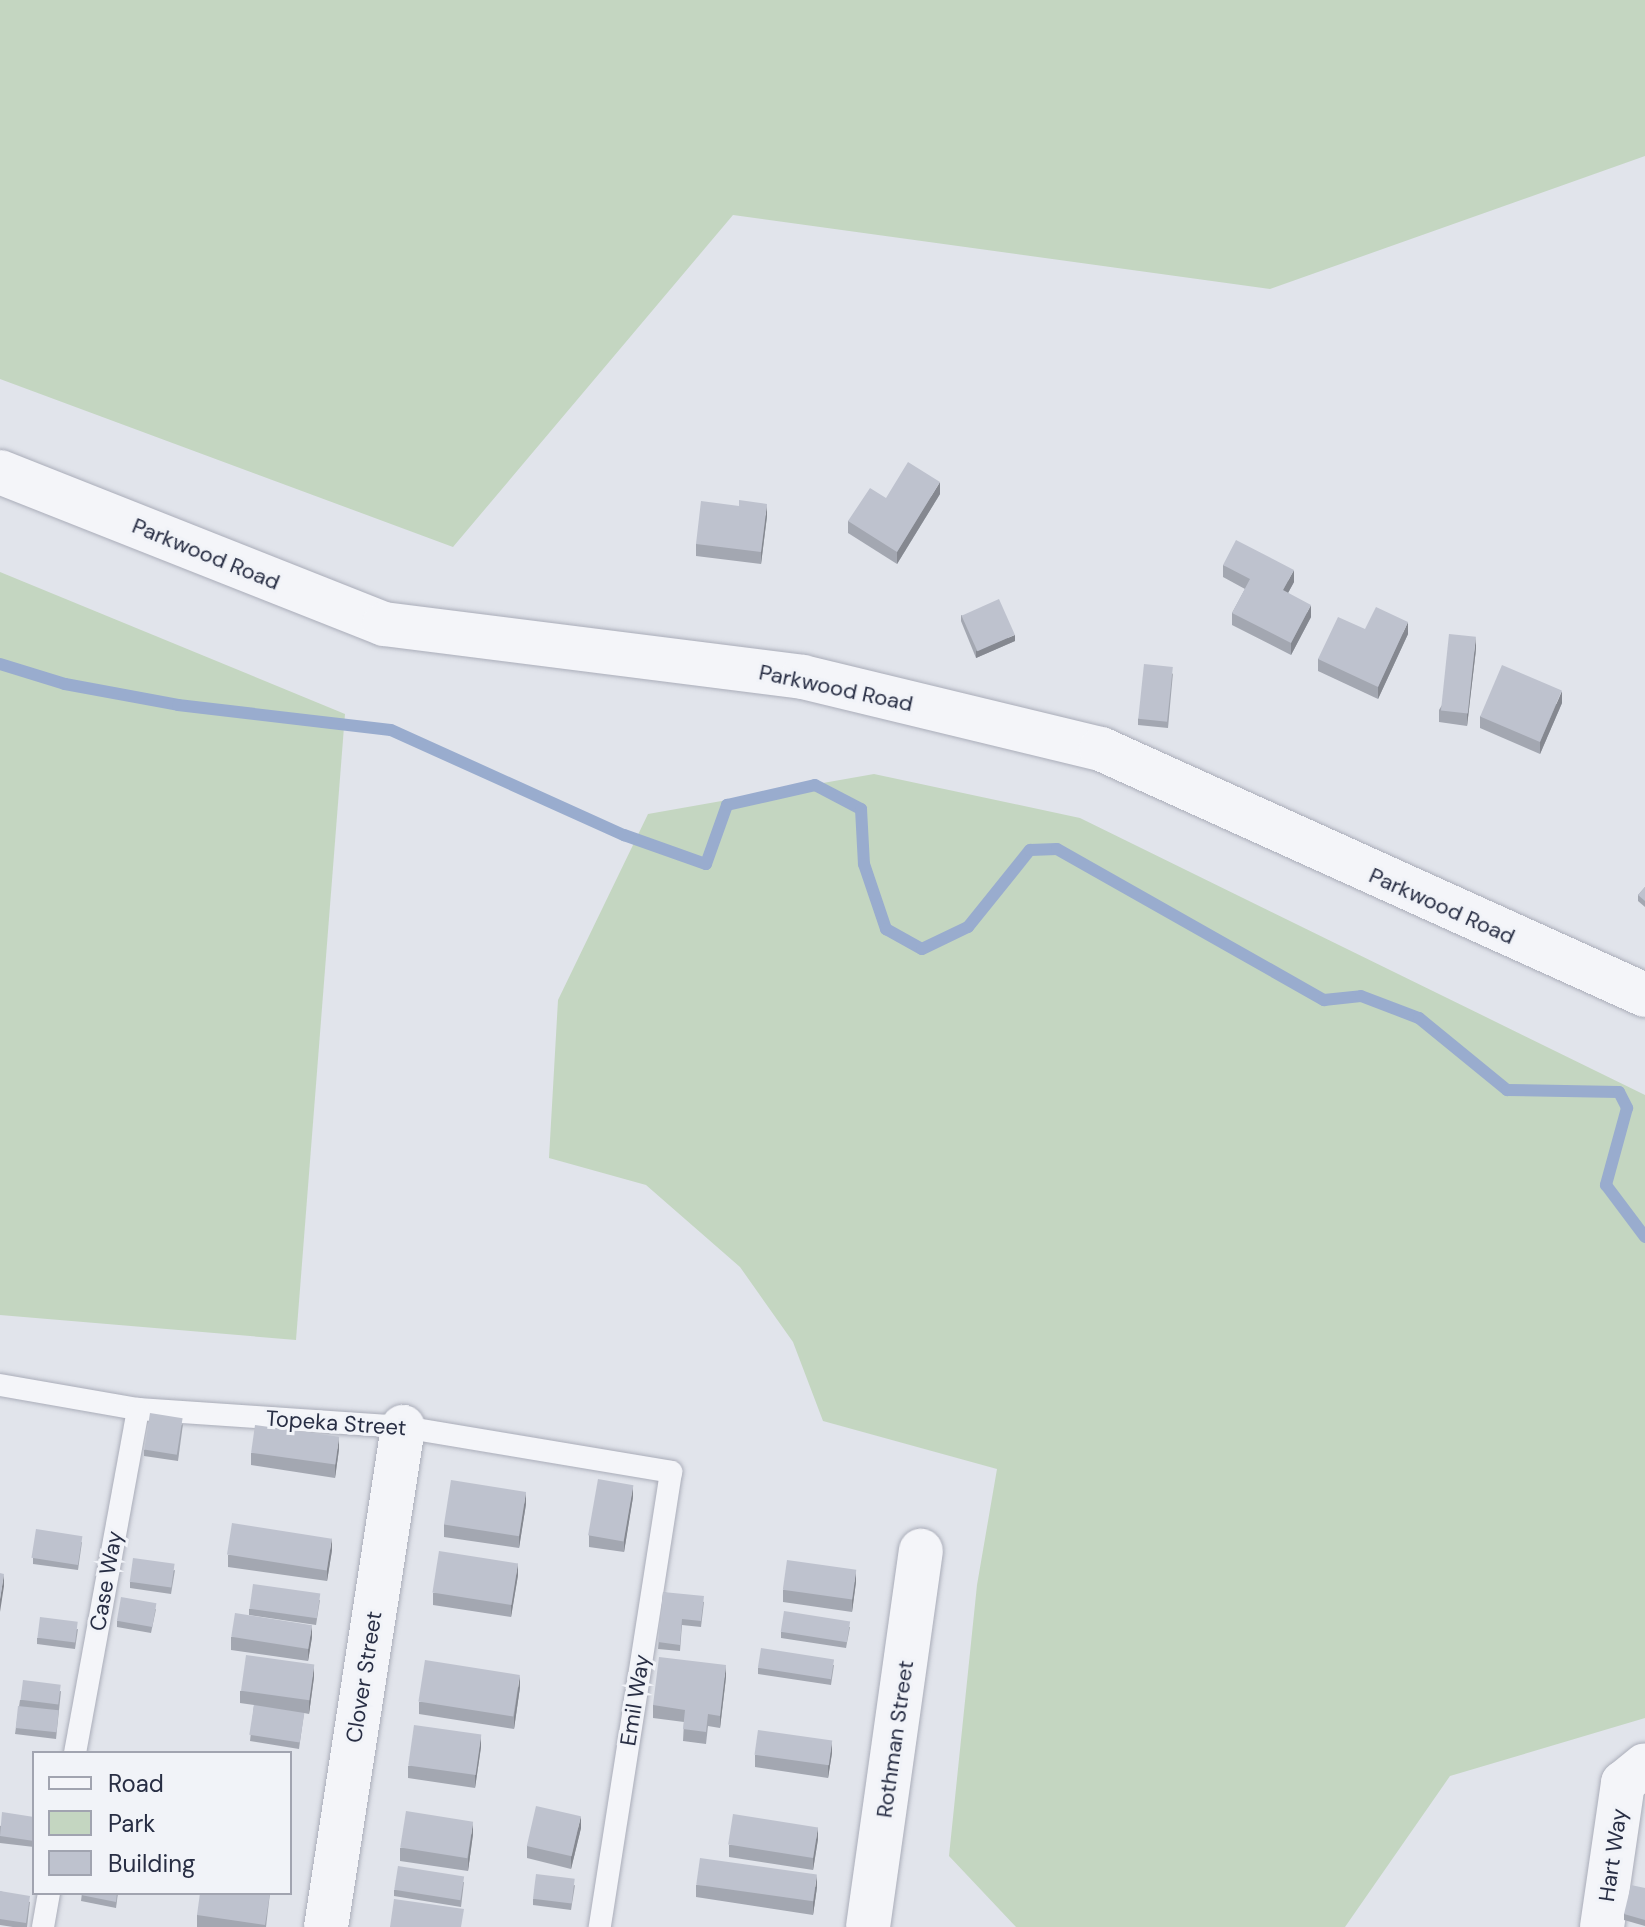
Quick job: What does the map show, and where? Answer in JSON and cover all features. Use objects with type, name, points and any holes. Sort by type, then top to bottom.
[{"type":"street","name":"Parkwood Road","points":[[0,472],[384,624],[803,677],[1101,749],[1645,995]]},
{"type":"street","name":"Clover Street","points":[[326,1927],[403,1427]]},
{"type":"street","name":"Rothman Street","points":[[868,1927],[921,1551]]},
{"type":"street","name":"Hart Way","points":[[1602,1927],[1634,1774]]},
{"type":"lane","name":"Topeka Street","points":[[0,1385],[138,1409],[403,1427],[671,1472]]},
{"type":"lane","name":"Case Way","points":[[75,1751],[138,1409]]},
{"type":"lane","name":"Emil Way","points":[[600,1927],[671,1472]]},
{"type":"lane","points":[[43,1927],[49,1895]]},
{"type":"green space","points":[[0,0],[1645,0],[1645,156],[1270,289],[733,215],[453,547],[0,379]]},
{"type":"green space","points":[[0,572],[345,714],[296,1340],[0,1315]]},
{"type":"green space","points":[[874,774],[1080,818],[1645,1095],[1645,1718],[1450,1776],[1345,1927],[1016,1927],[949,1856],[977,1585],[997,1469],[823,1421],[793,1342],[740,1267],[646,1185],[549,1158],[558,1000],[648,814]]},
{"type":"building","points":[[908,462],[940,482],[897,552],[848,521],[870,488],[886,498]]},
{"type":"building","points":[[739,500],[767,504],[761,552],[696,544],[701,501],[739,506]]},
{"type":"building","points":[[1236,540],[1294,570],[1283,590],[1311,605],[1291,643],[1232,613],[1250,579],[1223,565]]},
{"type":"building","points":[[999,599],[1015,635],[977,651],[962,616]]},
{"type":"building","points":[[1376,607],[1408,622],[1378,687],[1318,659],[1338,617],[1365,629]]},
{"type":"building","points":[[1449,634],[1476,637],[1468,713],[1441,711]]},
{"type":"building","points":[[1144,664],[1173,667],[1167,722],[1138,719]]},
{"type":"building","points":[[1502,665],[1562,690],[1540,742],[1480,717]]},
{"type":"building","points":[[1645,887],[1645,901],[1638,895]]},
{"type":"building","points":[[150,1413],[183,1418],[177,1455],[144,1450]]},
{"type":"building","points":[[255,1425],[339,1437],[335,1465],[251,1453]]},
{"type":"building","points":[[598,1479],[633,1485],[624,1541],[588,1535]]},
{"type":"building","points":[[451,1480],[526,1492],[519,1536],[444,1524]]},
{"type":"building","points":[[232,1523],[332,1539],[327,1570],[227,1555]]},
{"type":"building","points":[[36,1529],[82,1536],[78,1565],[31,1558]]},
{"type":"building","points":[[439,1551],[518,1564],[511,1605],[432,1592]]},
{"type":"building","points":[[133,1558],[175,1564],[171,1588],[130,1582]]},
{"type":"building","points":[[787,1560],[856,1570],[852,1599],[783,1590]]},
{"type":"building","points":[[0,1573],[4,1574],[0,1599]]},
{"type":"building","points":[[253,1584],[320,1593],[317,1618],[250,1609]]},
{"type":"building","points":[[663,1592],[704,1596],[701,1621],[682,1619],[680,1645],[658,1642]]},
{"type":"building","points":[[121,1597],[156,1603],[152,1627],[117,1621]]},
{"type":"building","points":[[784,1611],[850,1621],[847,1642],[781,1632]]},
{"type":"building","points":[[235,1613],[312,1625],[308,1649],[231,1637]]},
{"type":"building","points":[[40,1617],[78,1622],[75,1642],[37,1638]]},
{"type":"building","points":[[761,1648],[834,1660],[831,1679],[758,1668]]},
{"type":"building","points":[[246,1655],[314,1665],[309,1700],[241,1691]]},
{"type":"building","points":[[659,1657],[726,1665],[720,1716],[708,1714],[706,1732],[683,1729],[685,1710],[653,1705]]},
{"type":"building","points":[[425,1660],[520,1675],[513,1717],[418,1701]]},
{"type":"building","points":[[23,1680],[61,1685],[58,1704],[21,1700]]},
{"type":"building","points":[[254,1705],[304,1713],[300,1743],[249,1735]]},
{"type":"building","points":[[18,1706],[59,1710],[56,1732],[16,1728]]},
{"type":"building","points":[[414,1725],[481,1734],[476,1775],[408,1766]]},
{"type":"building","points":[[758,1730],[832,1740],[829,1765],[755,1755]]},
{"type":"building","points":[[536,1806],[581,1816],[572,1856],[527,1846]]},
{"type":"building","points":[[406,1811],[473,1822],[467,1858],[400,1848]]},
{"type":"building","points":[[2,1812],[32,1817],[32,1841],[0,1836]]},
{"type":"building","points":[[733,1814],[818,1827],[813,1858],[728,1845]]},
{"type":"building","points":[[700,1858],[817,1874],[813,1901],[696,1885]]},
{"type":"building","points":[[398,1866],[464,1876],[460,1900],[394,1890]]},
{"type":"building","points":[[536,1874],[575,1879],[572,1904],[533,1899]]},
{"type":"building","points":[[1631,1885],[1645,1888],[1645,1920],[1624,1914]]},
{"type":"building","points":[[0,1891],[30,1896],[26,1923],[0,1919]]},
{"type":"building","points":[[81,1895],[117,1895],[116,1902]]},
{"type":"building","points":[[200,1895],[270,1895],[265,1925],[197,1915]]},
{"type":"building","points":[[394,1899],[464,1909],[461,1927],[390,1927]]},
{"type":"waterway","points":[[0,664],[65,684],[178,705],[391,730],[624,835],[706,864],[727,805],[815,785],[861,809],[864,864],[886,929],[922,949],[968,927],[1030,850],[1057,849],[1324,1000],[1361,996],[1419,1018],[1507,1090],[1619,1092],[1627,1108],[1606,1185],[1645,1237]]}]
